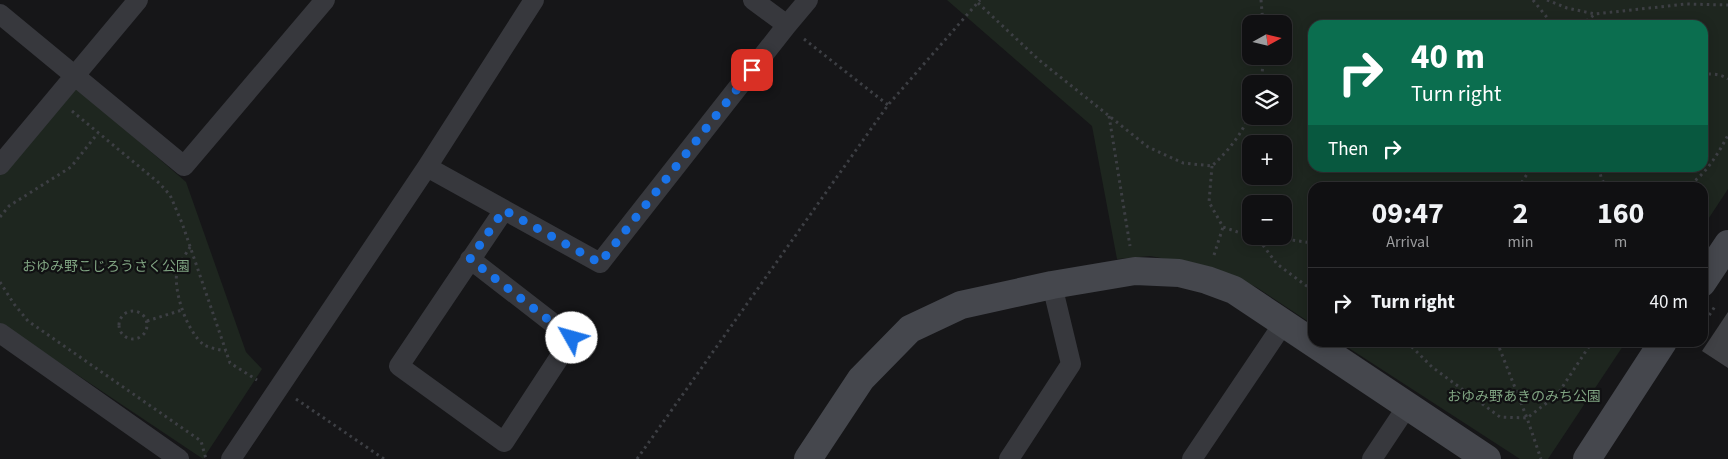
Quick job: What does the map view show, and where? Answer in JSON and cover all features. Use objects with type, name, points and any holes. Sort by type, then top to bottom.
[{"type":"street","points":[[0,165],[138,0]]},
{"type":"street","points":[[0,14],[184,166],[325,0]]},
{"type":"street","points":[[230,459],[427,167],[534,0]]},
{"type":"street","points":[[753,0],[786,26]]},
{"type":"street","points":[[427,167],[600,263],[808,0]]},
{"type":"street","points":[[470,259],[572,338],[504,442],[398,366],[470,259],[504,210]]},
{"type":"street","points":[[1708,274],[1728,244]]},
{"type":"street","points":[[808,459],[861,379],[910,329],[961,305],[1052,285],[1134,271],[1179,273],[1234,290],[1308,340]]},
{"type":"street","points":[[1009,459],[1071,364],[1052,285]]},
{"type":"street","points":[[1192,459],[1284,324]]},
{"type":"street","points":[[0,333],[179,459]]},
{"type":"street","points":[[1319,347],[1488,459]]},
{"type":"street","points":[[1587,459],[1661,347]]},
{"type":"street","points":[[1372,459],[1408,405]]},
{"type":"path","points":[[1261,0],[1262,15]]},
{"type":"path","points":[[1533,0],[1548,20]]},
{"type":"path","points":[[1547,0],[1567,8],[1595,14],[1686,4],[1728,5]]},
{"type":"path","points":[[637,459],[888,105],[979,1],[1039,60],[1148,147],[1183,162],[1212,166]]},
{"type":"path","points":[[1587,20],[1595,14]]},
{"type":"path","points":[[786,26],[888,105]]},
{"type":"path","points":[[1708,74],[1728,79]]},
{"type":"path","points":[[56,98],[159,182],[170,195],[190,246],[230,363],[253,379],[279,388],[384,459]]},
{"type":"path","points":[[1109,116],[1134,271]]},
{"type":"path","points":[[1242,234],[1223,227],[1210,202],[1212,166],[1228,150],[1244,125]]},
{"type":"path","points":[[0,217],[8,206],[71,166],[98,133]]},
{"type":"path","points":[[1708,167],[1720,151],[1728,135]]},
{"type":"path","points":[[1692,182],[1704,172]]},
{"type":"path","points":[[1292,240],[1308,242]]},
{"type":"path","points":[[1263,245],[1277,264],[1308,287]]},
{"type":"path","points":[[190,246],[178,270],[178,290],[182,310],[191,329],[205,345],[226,352]]},
{"type":"path","points":[[0,282],[28,321],[200,441],[206,459]]},
{"type":"path","points":[[147,321],[182,310]]},
{"type":"path","points":[[129,311],[137,311],[147,321],[143,335],[136,338],[124,335],[120,329],[123,315],[129,311]]},
{"type":"path","points":[[1412,347],[1432,367],[1500,417],[1527,418],[1557,395],[1589,347]]},
{"type":"path","points":[[1499,347],[1541,459]]},
{"type":"green space","points":[[947,0],[1728,0],[1728,189],[1708,219],[1708,182],[1308,182],[1308,321],[1256,287],[1215,268],[1150,256],[1117,259],[1092,126]]},
{"type":"green space","name":"おゆみ野こじろうさく公園","points":[[75,86],[186,182],[246,352],[262,369],[203,459],[0,323],[0,175]]},
{"type":"green space","name":"おゆみ野あきのみち公園","points":[[1347,347],[1622,347],[1548,459],[1520,459]]},
{"type":"building","points":[[1728,312],[1728,368],[1702,351],[1705,347],[1708,347],[1708,342]]},
{"type":"route","points":[[572,338],[470,259],[504,210],[600,263],[752,70]]}]
